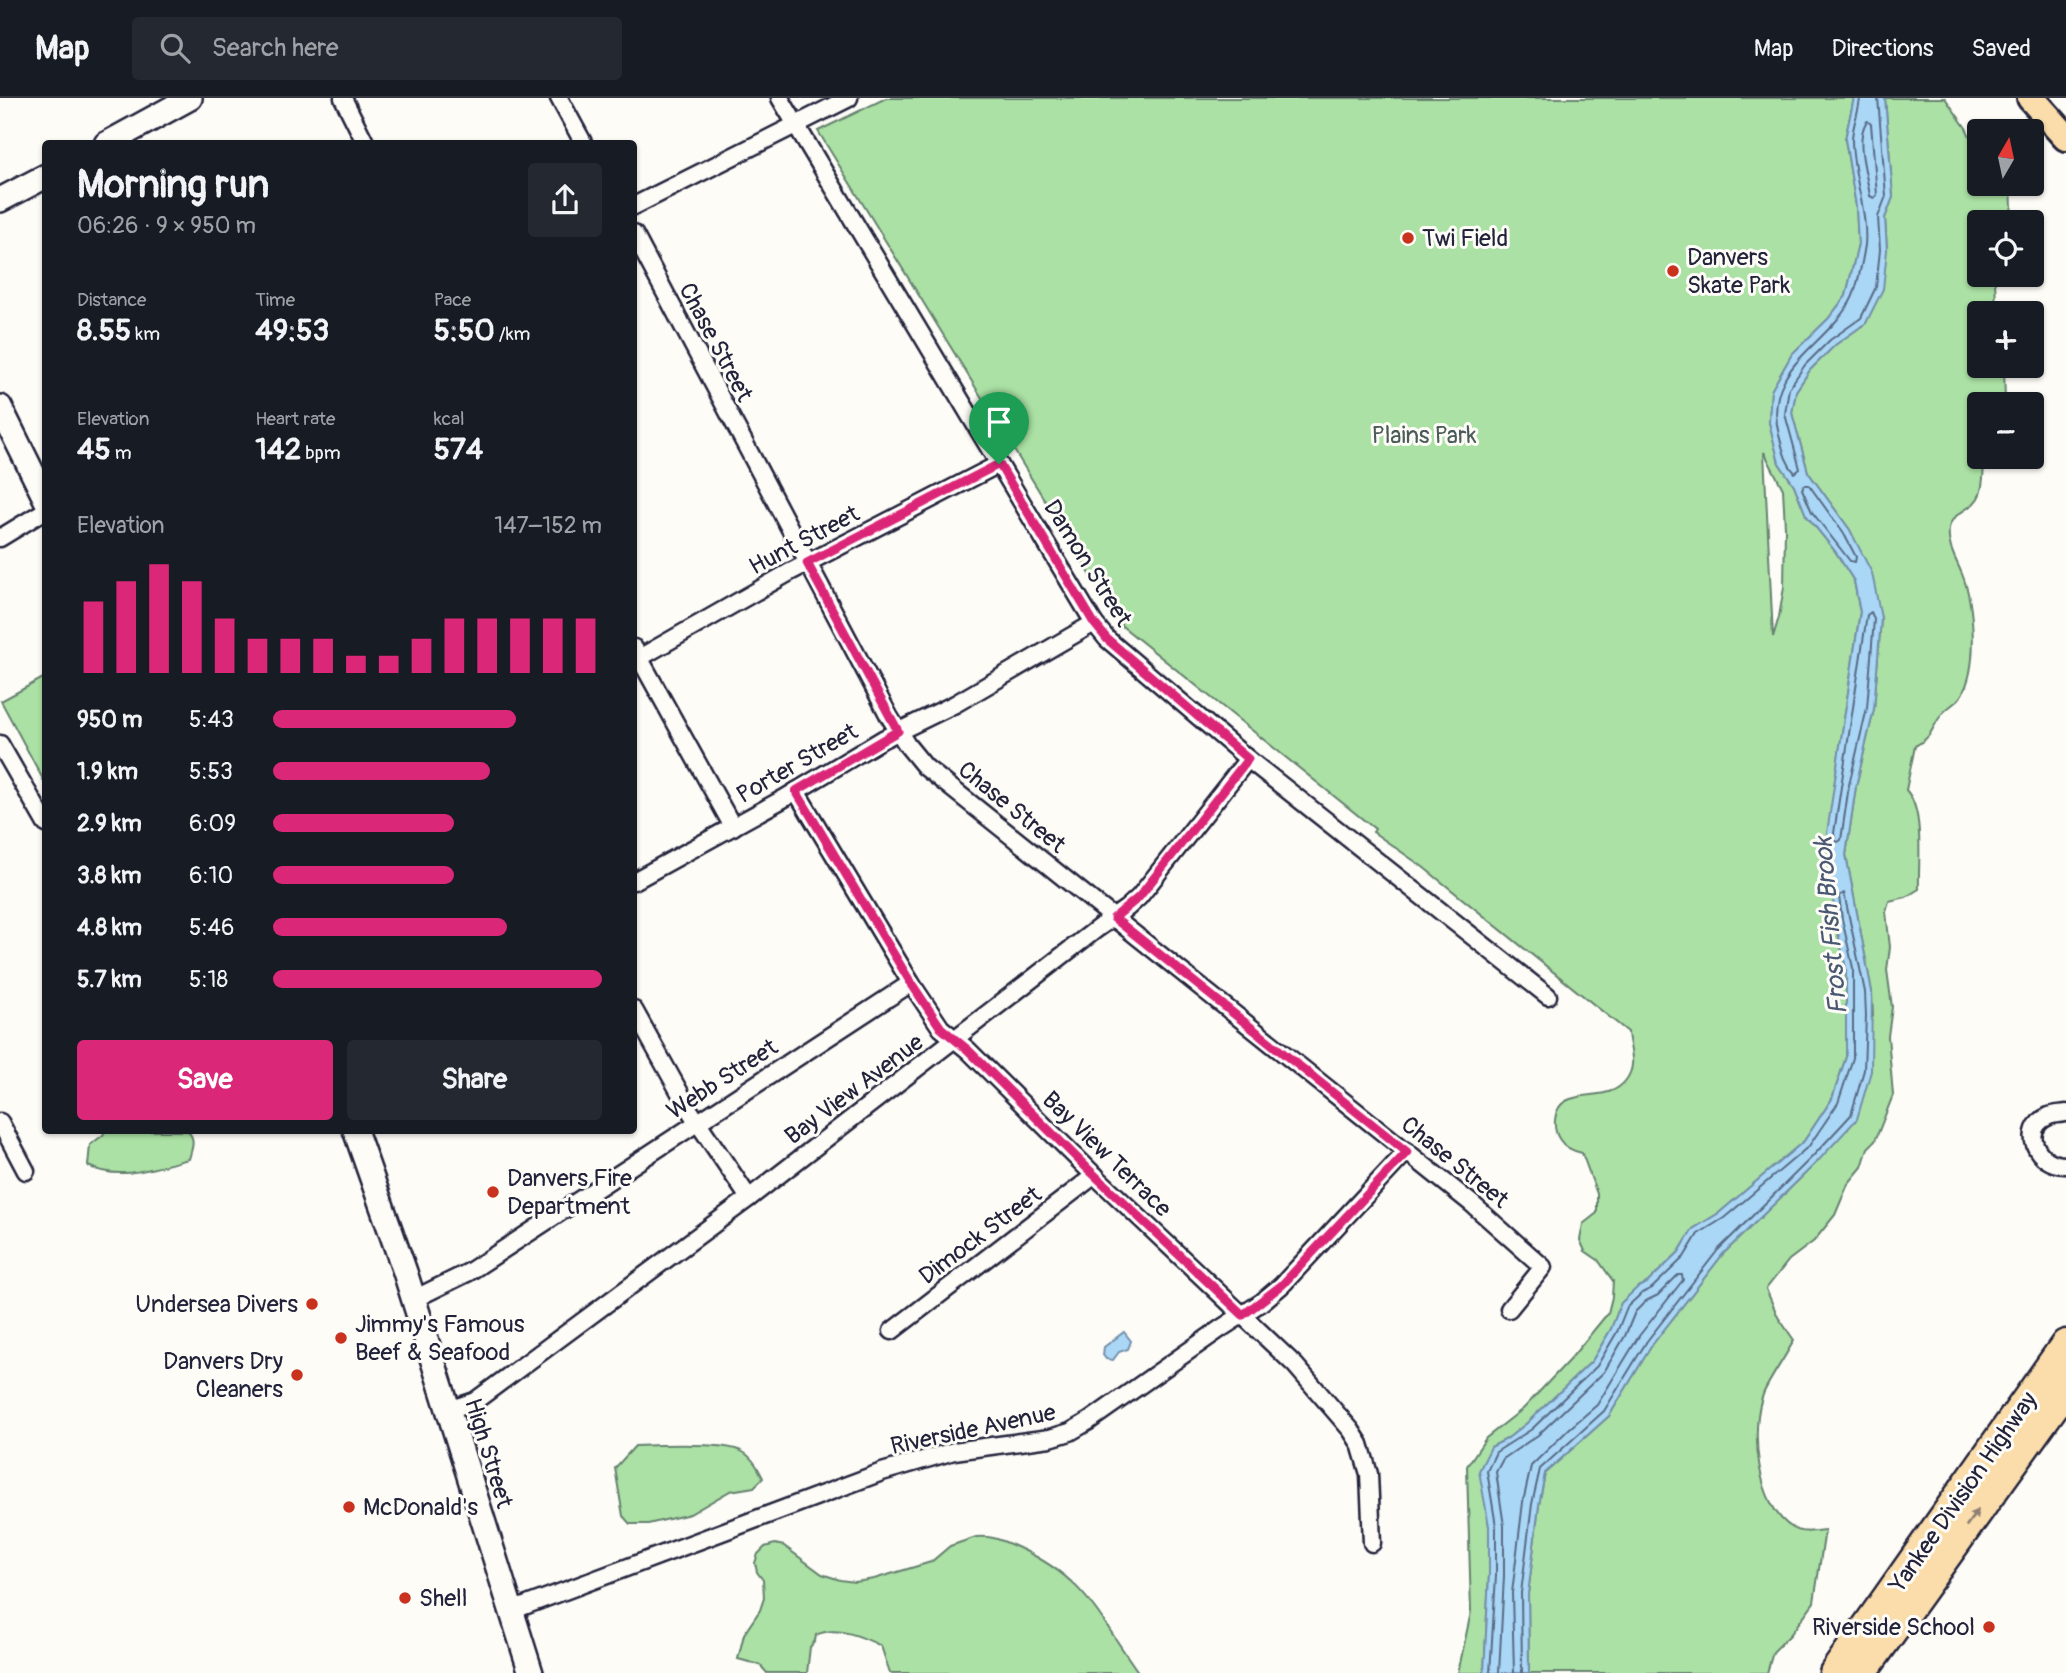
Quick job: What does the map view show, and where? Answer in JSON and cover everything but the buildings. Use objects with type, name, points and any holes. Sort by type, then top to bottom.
[{"type":"highway","name":"Yankee Division Highway","points":[[1835,1673],[2066,1345]]},
{"type":"highway","name":"Yankee Division Highway","points":[[1861,1673],[2066,1388]]},
{"type":"main road","points":[[116,140],[190,98]]},
{"type":"main road","points":[[2031,98],[2066,137]]},
{"type":"main road","points":[[0,200],[42,178]]},
{"type":"main road","points":[[0,407],[42,491]]},
{"type":"main road","name":"High Street","points":[[356,1134],[414,1299],[531,1673]]},
{"type":"street","points":[[343,98],[364,140]]},
{"type":"street","points":[[559,98],[582,140]]},
{"type":"street","name":"Damon Street","points":[[780,98],[1094,623],[1124,655],[1248,759],[1548,996]]},
{"type":"street","points":[[637,204],[849,98]]},
{"type":"street","name":"Chase Street","points":[[637,240],[898,731],[925,767],[1484,1214],[1543,1267],[1509,1309]]},
{"type":"street","name":"Hunt Street","points":[[637,655],[999,464]]},
{"type":"street","points":[[0,538],[42,512]]},
{"type":"street","name":"Porter Street","points":[[637,879],[898,731],[955,704],[1094,623]]},
{"type":"street","points":[[637,659],[733,827]]},
{"type":"street","points":[[0,744],[42,817]]},
{"type":"street","name":"Bay View Avenue","points":[[448,1410],[475,1401],[749,1198],[1114,918],[1139,897],[1248,759]]},
{"type":"street","name":"Bay View Terrace","points":[[796,791],[932,1017],[1295,1365],[1360,1444],[1369,1474],[1372,1543]]},
{"type":"street","name":"Webb Street","points":[[414,1299],[470,1272],[911,983]]},
{"type":"street","points":[[637,1015],[697,1121],[749,1198]]},
{"type":"street","points":[[2066,1113],[2049,1116],[2040,1122],[2034,1134],[2038,1154],[2047,1162],[2066,1165]]},
{"type":"street","points":[[0,1122],[26,1171]]},
{"type":"street","name":"Riverside Avenue","points":[[512,1611],[893,1468],[954,1451],[1049,1438],[1070,1432],[1243,1315],[1282,1285],[1407,1152]]},
{"type":"street","name":"Dimock Street","points":[[892,1331],[1096,1175]]},
{"type":"green space","name":"Plains Park","points":[[886,98],[1854,98],[1845,139],[1856,206],[1858,244],[1846,296],[1828,319],[1792,354],[1771,391],[1769,422],[1779,463],[1794,485],[1806,515],[1835,551],[1854,581],[1860,612],[1834,787],[1835,920],[1846,968],[1846,1057],[1832,1099],[1804,1141],[1719,1213],[1693,1229],[1679,1252],[1647,1283],[1638,1287],[1621,1303],[1611,1329],[1592,1361],[1527,1423],[1507,1439],[1491,1447],[1486,1500],[1489,1575],[1484,1673],[1458,1673],[1471,1612],[1467,1466],[1486,1438],[1524,1408],[1572,1357],[1608,1313],[1613,1281],[1598,1260],[1585,1251],[1580,1240],[1583,1224],[1597,1213],[1597,1194],[1582,1153],[1562,1143],[1557,1135],[1555,1119],[1558,1108],[1566,1101],[1606,1093],[1626,1080],[1632,1068],[1628,1032],[1423,867],[1373,832],[1375,829],[1122,626],[818,131]],"holes":[[[1764,452],[1783,489],[1784,587],[1773,637]]]},
{"type":"green space","points":[[1885,98],[1945,98],[1967,130],[1967,196],[2011,196],[2011,210],[1967,210],[1967,287],[1996,287],[1996,295],[1995,301],[1967,301],[1967,378],[2004,378],[2005,392],[1967,392],[1967,469],[1984,469],[1981,490],[1973,504],[1954,518],[1949,535],[1969,601],[1972,653],[1967,684],[1961,696],[1942,714],[1929,735],[1915,746],[1906,790],[1916,810],[1918,823],[1919,889],[1906,897],[1889,901],[1886,912],[1890,947],[1887,970],[1892,1007],[1888,1036],[1893,1095],[1875,1141],[1868,1148],[1862,1167],[1848,1184],[1835,1215],[1814,1241],[1789,1260],[1766,1289],[1778,1317],[1794,1340],[1767,1386],[1759,1407],[1759,1466],[1771,1503],[1781,1518],[1801,1531],[1825,1530],[1814,1602],[1790,1635],[1773,1652],[1767,1673],[1529,1673],[1528,1594],[1545,1473],[1609,1416],[1652,1345],[1723,1254],[1818,1161],[1873,1016],[1872,992],[1846,855],[1856,786],[1874,709],[1881,618],[1850,530],[1808,472],[1792,413],[1796,391],[1810,370],[1835,345],[1866,323],[1887,250],[1885,218],[1893,197]]},
{"type":"green space","points":[[42,679],[42,777],[1,701]]},
{"type":"green space","points":[[190,1134],[193,1141],[189,1159],[139,1172],[113,1173],[88,1166],[90,1145],[103,1135]]},
{"type":"green space","points":[[691,1445],[735,1449],[750,1457],[763,1478],[754,1487],[730,1491],[690,1514],[648,1524],[630,1524],[623,1516],[615,1468],[635,1446]]},
{"type":"green space","points":[[976,1537],[1006,1542],[1041,1559],[1060,1572],[1088,1600],[1139,1673],[890,1673],[881,1646],[858,1636],[832,1631],[816,1635],[810,1647],[807,1673],[767,1673],[760,1665],[738,1659],[744,1634],[760,1610],[764,1598],[763,1580],[755,1563],[758,1554],[765,1547],[775,1544],[784,1546],[822,1574],[855,1582],[931,1562],[950,1546]]},
{"type":"water","points":[[1854,98],[1885,98],[1893,197],[1885,218],[1887,250],[1883,289],[1866,323],[1835,345],[1810,370],[1796,391],[1792,413],[1808,472],[1850,530],[1872,573],[1881,618],[1874,709],[1856,786],[1846,855],[1872,992],[1871,1071],[1857,1119],[1723,1254],[1652,1345],[1609,1416],[1545,1473],[1528,1594],[1529,1673],[1484,1673],[1489,1526],[1479,1471],[1491,1447],[1507,1439],[1527,1423],[1592,1361],[1611,1329],[1621,1303],[1638,1287],[1647,1283],[1679,1252],[1693,1229],[1719,1213],[1804,1141],[1832,1099],[1846,1057],[1846,968],[1835,920],[1827,833],[1860,612],[1854,581],[1835,551],[1806,515],[1794,485],[1779,463],[1769,422],[1771,391],[1792,354],[1828,319],[1846,296],[1858,244],[1856,206],[1845,139]]},
{"type":"water","points":[[1124,1332],[1131,1341],[1128,1349],[1119,1352],[1113,1360],[1106,1359],[1103,1355],[1104,1347]]},
{"type":"place","name":"Twi Field","points":[[1408,238]]},
{"type":"place","name":"Danvers Skate Park","points":[[1673,271]]},
{"type":"place","name":"Danvers Fire Department","points":[[493,1192]]},
{"type":"place","name":"Undersea Divers","points":[[312,1304]]},
{"type":"place","name":"Jimmy's Famous Beef & Seafood","points":[[341,1338]]},
{"type":"place","name":"Danvers Dry Cleaners","points":[[297,1375]]},
{"type":"place","name":"McDonald's","points":[[349,1507]]},
{"type":"place","name":"Shell","points":[[405,1598]]},
{"type":"place","name":"Riverside School","points":[[1989,1627]]},
{"type":"route","points":[[999,464],[1094,623],[1107,639],[1248,759],[1139,897],[1114,918],[1407,1152],[1282,1285],[1243,1315],[1088,1169],[968,1050],[941,1028],[911,983],[796,791],[898,731],[807,563],[999,464]]},
{"type":"water label","name":"Frost Fish Brook","points":[[1830,926]]}]
